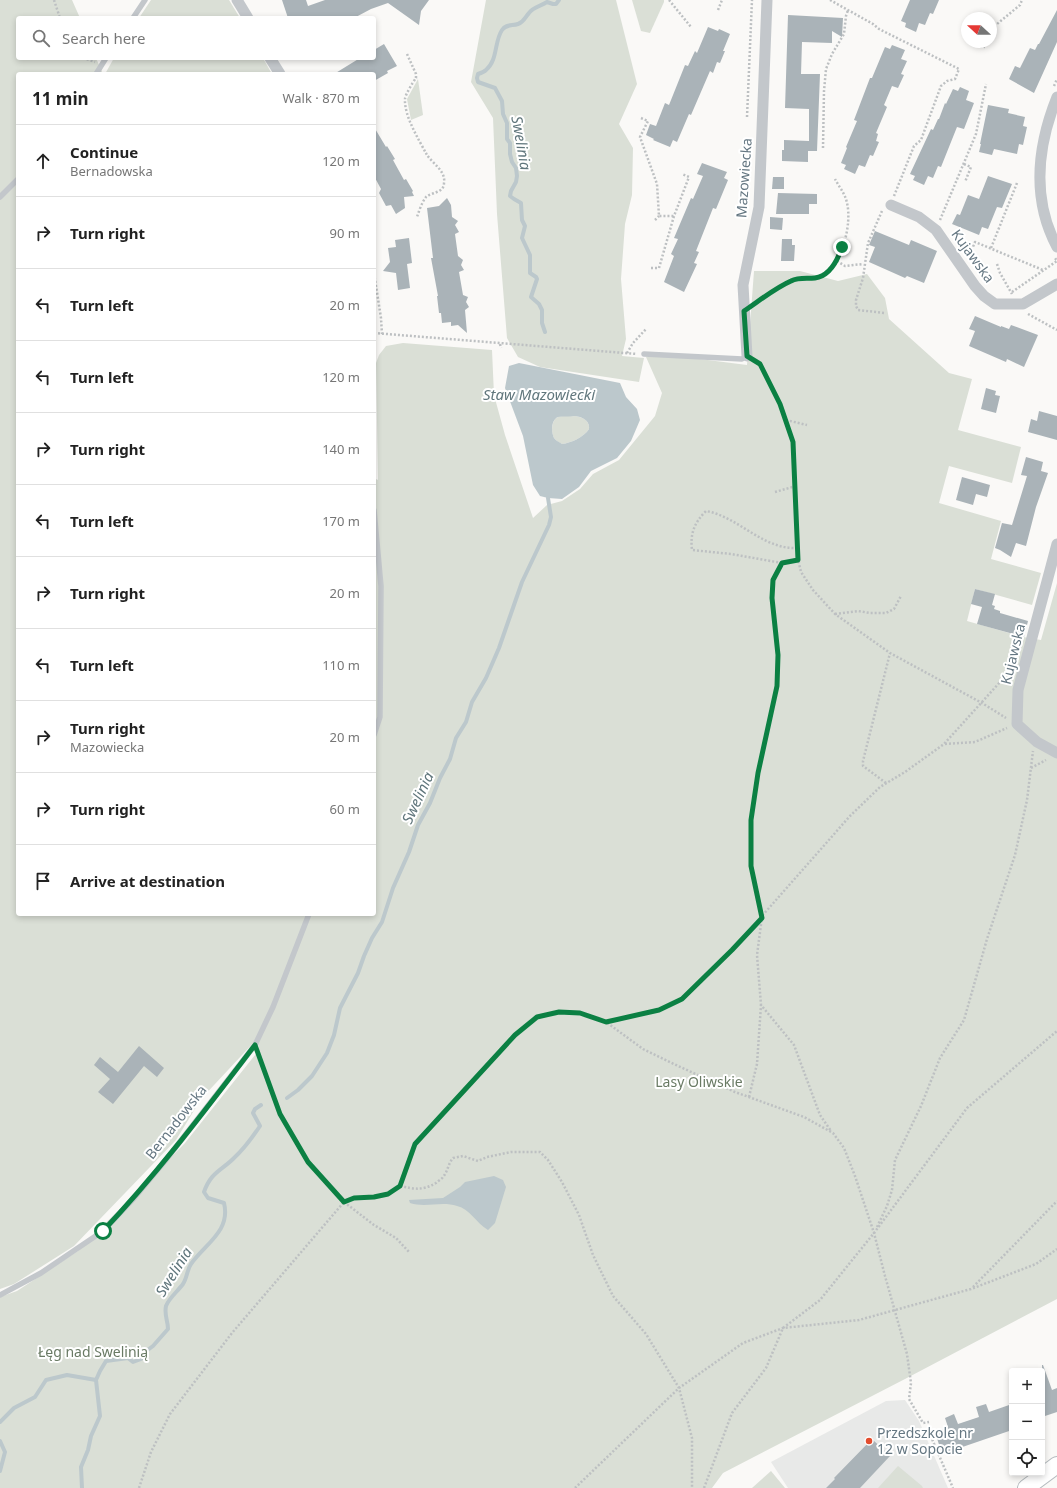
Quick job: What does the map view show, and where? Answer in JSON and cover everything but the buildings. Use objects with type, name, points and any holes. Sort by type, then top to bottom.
[{"type":"street","points":[[237,0],[247,16]]},
{"type":"street","name":"Mazowiecka","points":[[747,356],[743,296],[745,272],[754,236],[759,200],[767,0]]},
{"type":"street","points":[[271,60],[279,72]]},
{"type":"street","points":[[1057,97],[1044,139],[1039,178],[1042,205],[1053,230],[1057,247]]},
{"type":"street","name":"Kujawska","points":[[891,205],[919,217],[936,230],[975,286],[984,296],[995,304],[1023,304],[1057,284]]},
{"type":"street","name":"Kujawska","points":[[1016,724],[1018,690],[1057,544]]},
{"type":"street","points":[[1016,724],[1054,755]]},
{"type":"street","points":[[1026,1488],[1057,1465]]},
{"type":"lane","points":[[134,16],[145,0]]},
{"type":"lane","points":[[97,72],[105,60]]},
{"type":"lane","points":[[0,197],[16,181]]},
{"type":"lane","points":[[644,354],[742,359],[747,356]]},
{"type":"lane","points":[[376,532],[381,586],[380,717],[376,729]]},
{"type":"lane","name":"Bernadowska","points":[[0,1295],[41,1273],[103,1231],[135,1197],[165,1161],[255,1045],[273,1007],[308,916]]},
{"type":"path","points":[[54,0],[59,16]]},
{"type":"path","points":[[669,0],[691,27]]},
{"type":"path","points":[[718,10],[722,0]]},
{"type":"path","points":[[747,117],[752,0]]},
{"type":"path","points":[[830,0],[873,24],[879,29],[959,69],[955,79],[947,81],[941,86],[921,140],[914,146],[896,193]]},
{"type":"path","points":[[997,24],[1020,4],[1022,0]]},
{"type":"path","points":[[823,148],[826,69],[832,54],[844,34],[848,10]]},
{"type":"path","points":[[407,54],[416,74],[416,78],[404,98],[406,112],[410,123],[428,155],[443,176],[444,183],[441,190],[426,198],[417,216]]},
{"type":"path","points":[[936,230],[976,134],[986,84]]},
{"type":"path","points":[[641,118],[648,121],[640,137],[657,184],[659,216]]},
{"type":"path","points":[[964,164],[971,167],[965,182]]},
{"type":"path","points":[[651,268],[659,268],[674,216],[689,177],[682,174]]},
{"type":"path","points":[[744,311],[789,282],[804,278],[817,278],[826,273],[838,261],[849,214],[841,187],[834,179]]},
{"type":"path","points":[[991,248],[1017,183]]},
{"type":"path","points":[[881,214],[868,243],[863,278],[856,300],[856,306],[858,310],[885,313]]},
{"type":"path","points":[[655,220],[659,216],[674,216]]},
{"type":"path","points":[[970,254],[975,242],[1043,270]]},
{"type":"path","points":[[838,261],[845,266],[864,264]]},
{"type":"path","points":[[997,264],[1000,273],[1012,292],[1056,262]]},
{"type":"path","points":[[376,286],[382,334]]},
{"type":"path","points":[[1016,304],[1029,314],[1057,330]]},
{"type":"path","points":[[376,333],[627,354],[633,343],[646,329]]},
{"type":"path","points":[[500,344],[501,348]]},
{"type":"path","points":[[747,356],[760,364],[780,404],[793,442],[798,560],[801,572],[813,590],[835,614],[890,653],[982,703],[1016,724]]},
{"type":"path","points":[[785,420],[807,425]]},
{"type":"path","points":[[775,492],[796,486]]},
{"type":"path","points":[[798,548],[788,549],[778,545],[743,528],[727,518],[716,513],[706,511],[700,517],[691,537],[692,550],[731,554],[782,563],[798,560]]},
{"type":"path","points":[[749,1097],[757,1064],[761,1005],[757,955],[762,918],[751,866],[751,820],[758,773],[777,686],[778,655],[772,598],[773,580],[782,563]]},
{"type":"path","points":[[835,614],[858,611],[886,613],[894,609],[901,596]]},
{"type":"path","points":[[886,783],[863,766],[863,761],[890,653]]},
{"type":"path","points":[[606,1022],[659,1010],[682,999],[762,918],[850,816],[880,787],[905,772],[944,744],[1012,669]]},
{"type":"path","points":[[944,744],[975,742],[1016,724]]},
{"type":"path","points":[[874,1233],[887,1206],[892,1190],[895,1160],[921,1106],[940,1058],[964,1020],[987,939],[1015,855],[1027,800],[1032,754],[1037,742]]},
{"type":"path","points":[[1031,768],[1054,755]]},
{"type":"path","points":[[761,1005],[794,1045],[820,1115],[844,1148],[874,1233],[907,1354],[911,1383],[909,1399],[923,1423],[929,1422]]},
{"type":"path","points":[[139,1488],[151,1452],[170,1414],[232,1333],[344,1202],[354,1198],[374,1197],[388,1194],[400,1186],[415,1144],[520,1030],[537,1017],[559,1012],[580,1013],[606,1022],[643,1049],[728,1089],[804,1117],[833,1133]]},
{"type":"path","points":[[704,1488],[732,1413],[766,1368],[783,1328],[820,1300],[874,1233],[967,1108],[1057,1031]]},
{"type":"path","points":[[255,1045],[280,1114],[308,1162],[344,1202],[374,1225],[396,1238],[409,1252]]},
{"type":"path","points":[[400,1186],[421,1190],[432,1185],[443,1178],[449,1162],[453,1158],[463,1156],[478,1161],[487,1157],[511,1152],[540,1152],[548,1160],[562,1182],[579,1215],[593,1255],[613,1296],[646,1334],[679,1388],[692,1438],[692,1488]]},
{"type":"path","points":[[971,1289],[1057,1201]]},
{"type":"path","points":[[575,1488],[679,1388],[744,1343],[783,1328],[859,1320],[894,1309],[971,1289],[1036,1264],[1057,1249]]},
{"type":"path","points":[[929,1432],[953,1488]]},
{"type":"shaded area","name":"Przedszkole nr 12 w Sopocie","points":[[905,1400],[919,1421],[948,1488],[788,1488],[771,1462],[886,1401]]},
{"type":"green space","name":"Lasy Oliwskie","points":[[0,0],[72,0],[79,16],[16,16],[16,60],[97,60],[102,72],[16,72],[16,916],[376,916],[376,479],[378,480],[376,363],[379,355],[386,346],[403,343],[492,350],[494,395],[505,435],[533,518],[547,505],[562,501],[580,489],[593,474],[619,460],[655,416],[662,393],[646,357],[684,357],[747,365],[754,271],[800,271],[838,281],[867,274],[885,298],[889,319],[949,373],[972,379],[958,430],[1021,447],[1012,483],[949,466],[939,503],[1001,521],[991,559],[1041,573],[1032,605],[975,589],[967,621],[1023,637],[1041,640],[1057,583],[1057,1299],[723,1473],[712,1488],[0,1488],[0,1297],[17,1291],[78,1251],[185,1143],[259,1050],[257,1039],[201,1099],[176,1140],[74,1246],[14,1284],[0,1289]]},
{"type":"green space","points":[[151,0],[229,0],[239,16],[140,16]]},
{"type":"green space","points":[[486,0],[616,0],[637,84],[619,124],[633,148],[632,195],[625,224],[621,279],[626,339],[622,356],[644,358],[639,382],[540,367],[518,357],[507,338],[497,214],[493,118],[471,82]]},
{"type":"green space","points":[[632,0],[664,0],[650,33],[641,31]]},
{"type":"green space","points":[[113,60],[264,60],[271,72],[106,72]]},
{"type":"green space","points":[[418,79],[423,115],[411,120],[407,99]]},
{"type":"green space","points":[[560,416],[575,416],[583,418],[587,421],[589,429],[584,435],[577,439],[562,444],[554,438],[552,426],[554,421]]},
{"type":"green space","points":[[898,1466],[922,1486],[923,1488],[878,1488]]},
{"type":"green space","points":[[771,1471],[785,1488],[752,1488]]},
{"type":"water","name":"Staw Mazowiecki","points":[[519,363],[620,383],[626,397],[637,409],[640,420],[631,441],[617,458],[591,471],[579,487],[562,499],[540,496],[533,485],[523,436],[505,388],[509,366]],"holes":[[[575,416],[583,418],[587,421],[589,429],[584,435],[577,439],[562,444],[555,439],[553,435],[553,423],[558,417]]]},
{"type":"water","points":[[494,1176],[503,1180],[506,1187],[495,1223],[488,1230],[462,1208],[445,1204],[422,1205],[410,1203],[409,1200],[443,1198],[465,1182]]},
{"type":"waterway","name":"Swelinia","points":[[545,332],[542,323],[542,310],[539,304],[531,297],[537,279],[530,273],[530,255],[522,238],[525,226],[522,220],[521,203],[510,196],[517,176],[516,168],[512,162],[510,154],[510,143],[507,139],[507,123],[503,114],[502,101],[495,88],[478,82],[477,78],[478,74],[485,71],[490,66],[498,40],[504,28],[520,23],[535,8],[547,2],[556,4],[559,0]]},
{"type":"waterway","name":"Swelinia","points":[[287,1098],[298,1090],[312,1076],[327,1053],[334,1035],[340,1008],[358,973],[372,938],[382,922],[393,888],[409,852],[418,825],[450,759],[456,738],[466,722],[472,702],[486,678],[499,648],[522,582],[549,525],[551,517],[548,498]]},
{"type":"waterway","name":"Swelinia","points":[[82,1488],[81,1467],[88,1450],[91,1436],[100,1416],[96,1380],[100,1371],[106,1361],[128,1358],[133,1362],[141,1359],[145,1352],[153,1346],[168,1329],[165,1312],[167,1303],[183,1284],[191,1264],[215,1236],[224,1222],[224,1203],[208,1198],[204,1192],[213,1176],[242,1150],[260,1126],[253,1113],[255,1109],[261,1105]]},
{"type":"waterway","name":"Swelinia","points":[[0,1422],[14,1408],[35,1397],[46,1380],[67,1375],[96,1380]]},
{"type":"waterway","name":"Swelinia","points":[[0,1441],[5,1452],[0,1471]]},
{"type":"place","name":"Przedszkole nr 12 w Sopocie","points":[[869,1441]]},
{"type":"route","points":[[103,1231],[135,1197],[165,1161],[255,1045],[280,1114],[308,1162],[344,1202],[354,1198],[374,1197],[388,1194],[400,1186],[415,1144],[515,1035],[537,1017],[559,1012],[580,1013],[606,1022],[659,1010],[682,999],[702,981],[762,918],[751,866],[751,820],[758,773],[777,686],[778,655],[772,598],[773,580],[782,563],[798,560],[796,486],[793,442],[780,404],[760,364],[747,356],[744,311],[795,279],[817,278],[826,273],[838,261],[842,247]]},
{"type":"park label","name":"Łęg nad Swelinią","points":[[93,1352]]}]
